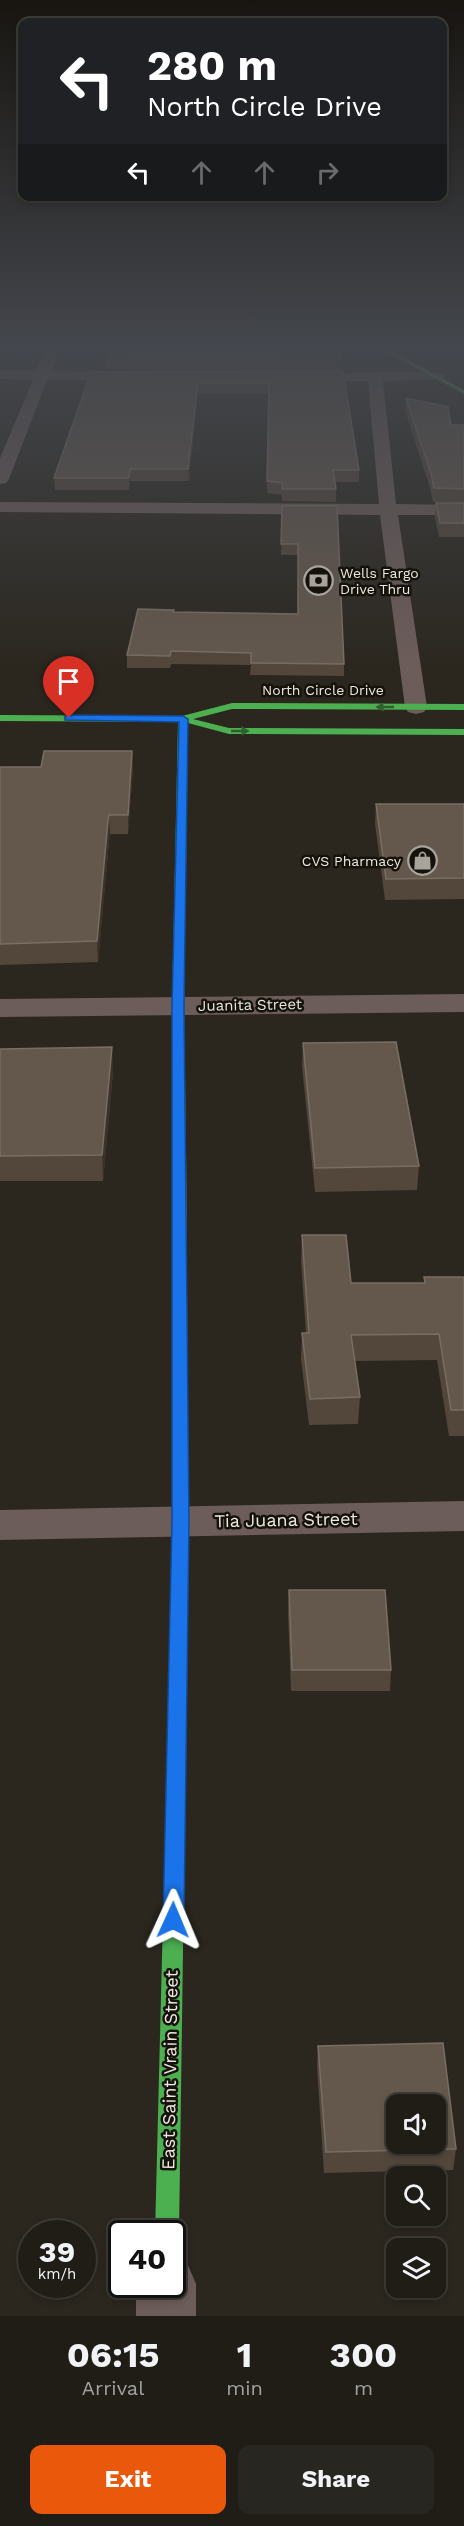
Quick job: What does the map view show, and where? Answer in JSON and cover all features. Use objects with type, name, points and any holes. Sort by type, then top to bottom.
[{"type":"street","points":[[0,479],[11,453]]},
{"type":"street","points":[[382,453],[388,510],[416,707]]},
{"type":"street","points":[[0,507],[464,510]]},
{"type":"street","name":"North Circle Drive","points":[[183,719],[232,706],[464,707]]},
{"type":"street","name":"North Circle Drive","points":[[0,718],[183,719],[229,731],[464,732]]},
{"type":"street","name":"East Saint Vrain Street","points":[[167,2220],[181,1522],[178,1006],[183,719]]},
{"type":"street","name":"Juanita Street","points":[[0,1008],[464,1003]]},
{"type":"street","name":"Tia Juana Street","points":[[0,1525],[464,1516]]},
{"type":"street","points":[[166,2298],[166,2316]]},
{"type":"building","points":[[63,453],[190,453],[188,469],[130,469],[129,478],[54,478]]},
{"type":"building","points":[[268,453],[356,453],[359,470],[333,470],[336,489],[282,489],[283,483],[267,481]]},
{"type":"building","points":[[424,453],[464,453],[464,489],[434,488]]},
{"type":"building","points":[[436,503],[464,503],[464,523],[440,523]]},
{"type":"building","points":[[282,506],[337,506],[344,664],[251,663],[251,653],[171,651],[170,656],[127,655],[138,609],[174,610],[173,612],[298,614],[298,544],[281,544]]},
{"type":"building","points":[[44,751],[132,751],[128,815],[109,815],[97,941],[0,944],[0,767],[41,767]]},
{"type":"building","name":"CVS Pharmacy","points":[[376,804],[464,804],[464,878],[386,879]]},
{"type":"building","points":[[396,1042],[419,1166],[315,1168],[303,1043]]},
{"type":"building","points":[[112,1047],[102,1155],[0,1156],[0,1049]]},
{"type":"building","points":[[302,1235],[346,1235],[351,1283],[425,1283],[424,1277],[464,1277],[464,1410],[451,1410],[439,1334],[351,1335],[360,1397],[310,1399],[302,1333],[309,1333]]},
{"type":"building","points":[[289,1590],[385,1590],[391,1670],[292,1670]]},
{"type":"building","points":[[443,2043],[456,2149],[446,2149],[446,2094],[386,2094],[386,2151],[326,2152],[318,2046]]},
{"type":"traffic: fast","points":[[185,718],[232,706],[464,707]]},
{"type":"traffic: fast","points":[[0,718],[183,719],[229,731],[464,732]]},
{"type":"traffic: fast","points":[[179,1149],[178,1006],[183,719]]},
{"type":"traffic: fast","points":[[167,2220],[181,1522],[180,1435]]},
{"type":"traffic: slow","points":[[179,1149],[180,1435]]},
{"type":"place","name":"Wells Fargo Drive Thru","points":[[319,581]]},
{"type":"place","name":"CVS Pharmacy","points":[[422,861]]},
{"type":"route","points":[[69,718],[183,719],[178,1006],[181,1522],[173,1920]]}]
